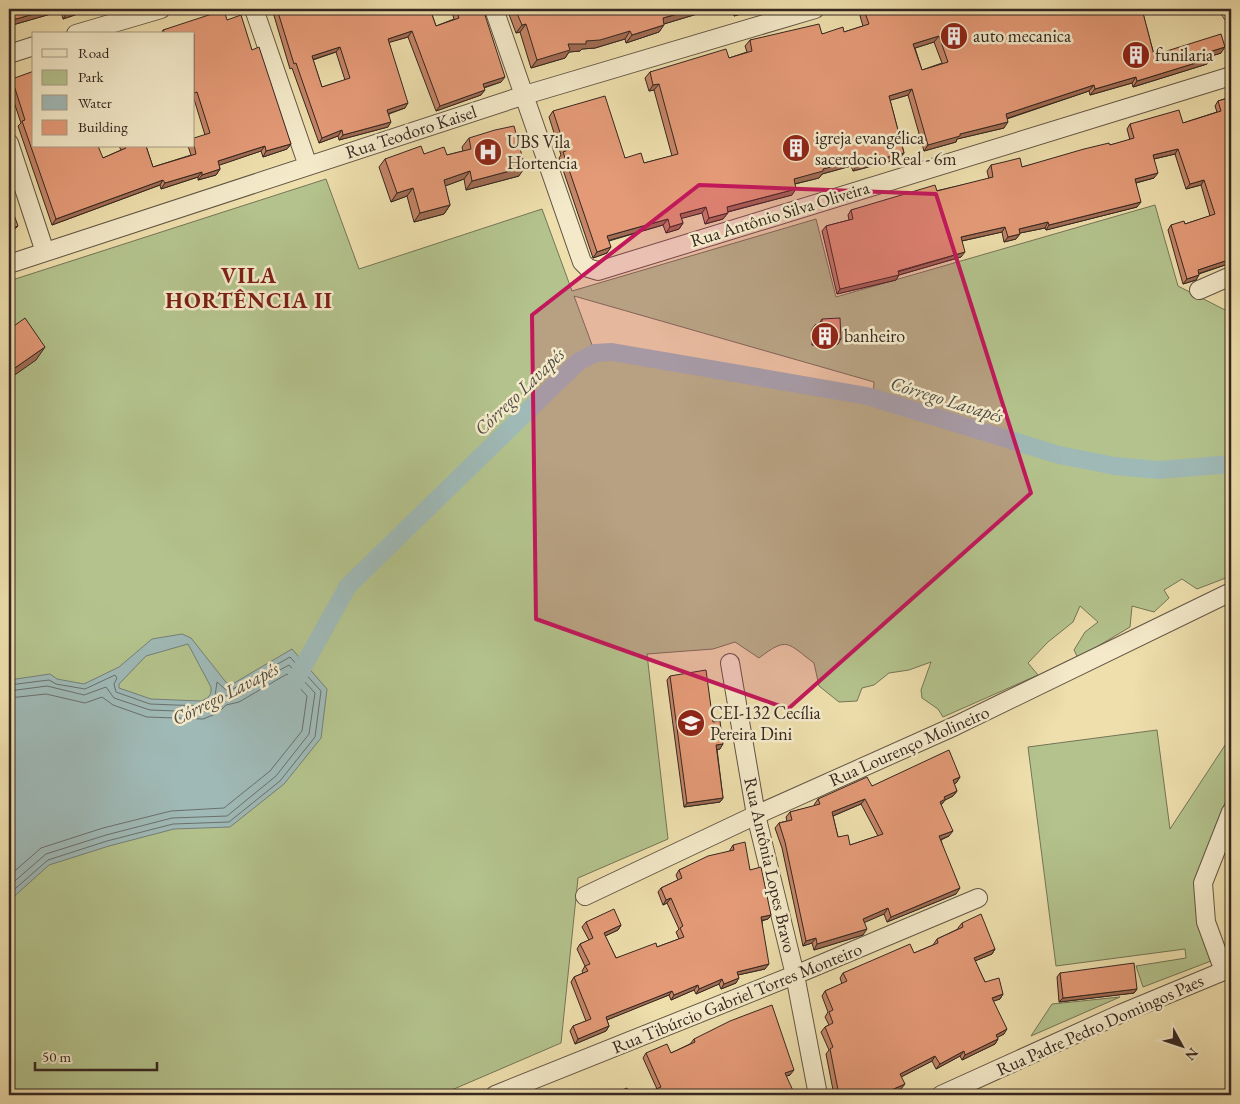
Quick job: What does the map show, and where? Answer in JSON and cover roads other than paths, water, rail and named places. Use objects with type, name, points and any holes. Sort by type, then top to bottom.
[{"type":"street","points":[[83,32],[161,9]]},
{"type":"street","points":[[254,9],[308,166]]},
{"type":"street","points":[[494,9],[525,95]]},
{"type":"street","name":"Rua Teodoro Kaisel","points":[[9,264],[525,95],[815,9]]},
{"type":"street","points":[[9,54],[32,47]]},
{"type":"street","name":"Rua Antônio Silva Oliveira","points":[[525,95],[582,262],[588,268],[598,271],[1231,76]]},
{"type":"street","points":[[9,144],[45,252]]},
{"type":"street","points":[[1199,290],[1231,276]]},
{"type":"street","name":"Rua Lourenço Molineiro","points":[[584,896],[756,815],[955,726],[1231,592]]},
{"type":"street","name":"Rua Antônia Lopes Bravo","points":[[730,663],[756,815],[795,975],[818,1095]]},
{"type":"street","points":[[1228,969],[1206,922],[1204,883],[1231,812]]},
{"type":"street","name":"Rua Tibúrcio Gabriel Torres Monteiro","points":[[496,1095],[513,1092],[978,898]]},
{"type":"street","name":"Rua Padre Pedro Domingos Paes","points":[[941,1095],[1120,1014],[1228,969]]},
{"type":"water","points":[[182,634],[191,638],[229,686],[292,649],[327,689],[321,738],[284,784],[230,827],[174,829],[109,846],[49,865],[9,901],[9,680],[50,674],[57,679],[84,684],[119,667],[152,639]],"holes":[[[188,644],[211,687],[209,696],[201,701],[151,699],[119,688],[119,684],[146,656]]]},
{"type":"waterway","name":"Córrego Lavapés","points":[[294,683],[348,586],[578,362],[595,353],[612,352],[867,396],[1059,455],[1115,466],[1159,470],[1231,464]]},
{"type":"place","name":"auto mecanica","points":[[954,36]]},
{"type":"place","name":"funilaria","points":[[1136,55]]},
{"type":"place","name":"igreja evangélica sacerdocio Real - 6m","points":[[796,148]]},
{"type":"place","name":"UBS Vila Hortencia","points":[[488,152]]},
{"type":"place","name":"banheiro","points":[[825,336]]},
{"type":"place","name":"CEI-132 Cecília Pereira Dini","points":[[691,723]]},
{"type":"district","name":"VILA HORTÊNCIA II","points":[[249,288]]}]
